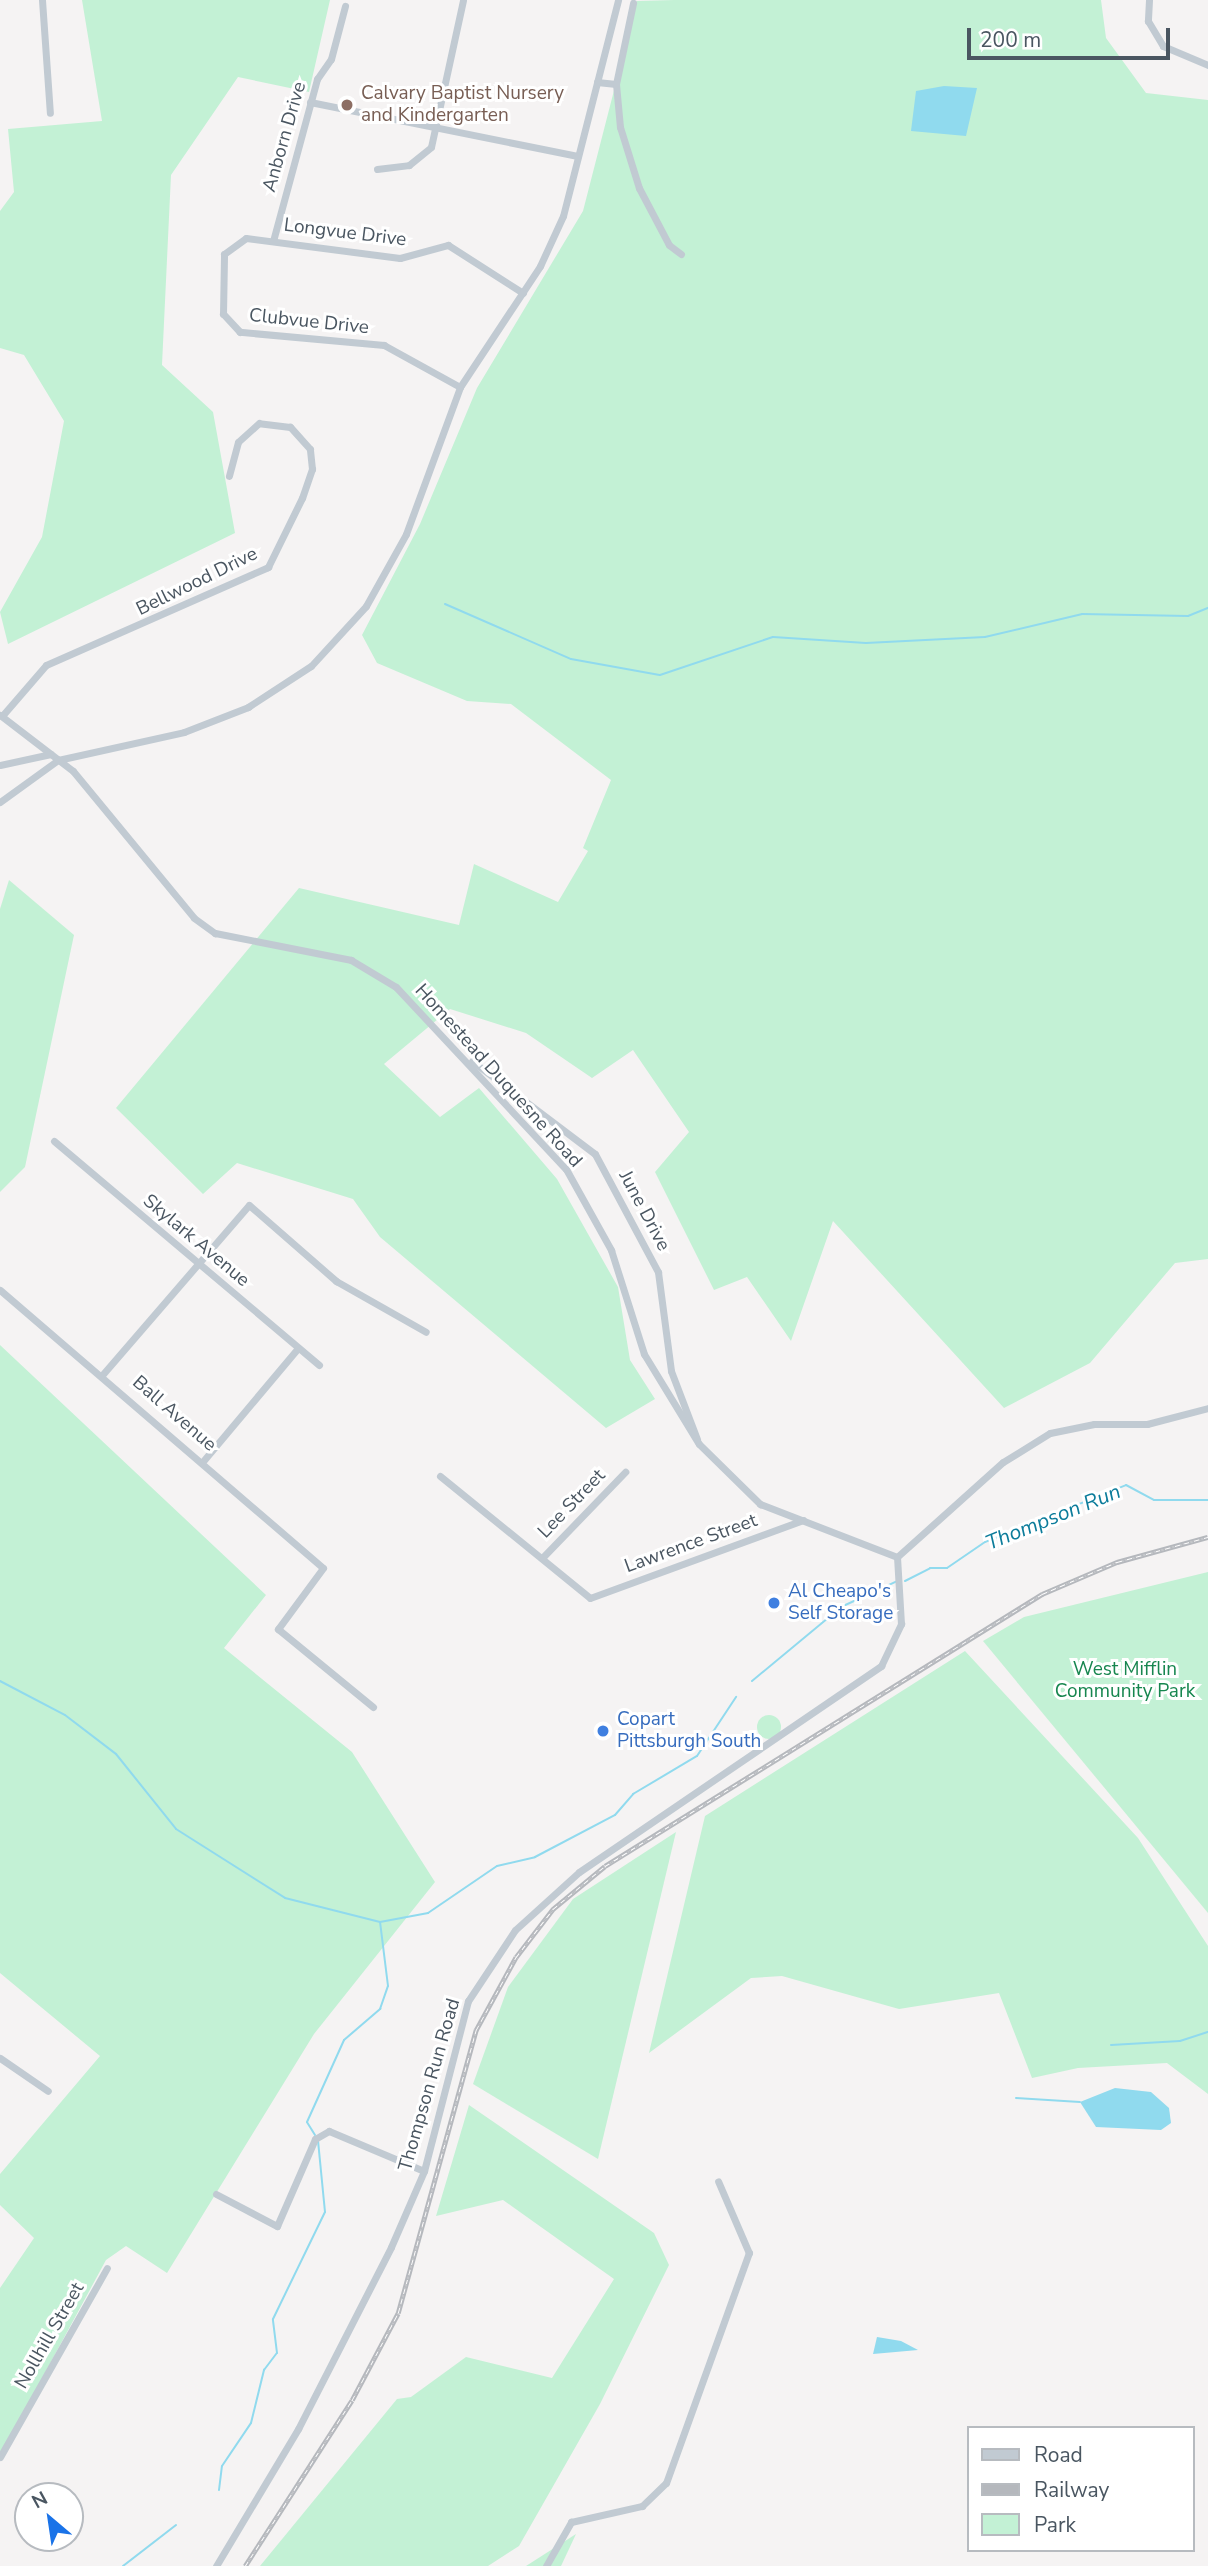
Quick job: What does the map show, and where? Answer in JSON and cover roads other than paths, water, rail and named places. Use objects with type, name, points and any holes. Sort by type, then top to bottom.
[{"type":"street","points":[[43,0],[50,113]]},
{"type":"street","points":[[377,169],[420,158],[437,126],[463,0]]},
{"type":"street","points":[[0,802],[58,760],[201,728],[248,707],[311,666],[366,606],[388,571],[460,387],[523,293],[563,216],[618,0]]},
{"type":"street","points":[[1149,0],[1148,21],[1163,46],[1208,65]]},
{"type":"street","points":[[633,3],[616,84],[620,127],[639,188],[669,245],[681,254]]},
{"type":"street","name":"Anborn Drive","points":[[273,240],[310,103],[331,59],[345,6]]},
{"type":"street","points":[[597,82],[616,84]]},
{"type":"street","points":[[310,103],[578,156]]},
{"type":"street","name":"Longvue Drive","points":[[231,245],[246,238],[273,240],[400,258],[448,245],[523,293]]},
{"type":"street","name":"Clubvue Drive","points":[[231,245],[222,268],[223,314],[240,332],[384,345],[460,387]]},
{"type":"street","name":"Bellwood Drive","points":[[1,715],[46,665],[268,566],[302,498],[312,469],[310,449],[290,426],[259,423],[238,442],[229,477]]},
{"type":"street","name":"Homestead Duquesne Road","points":[[1,715],[58,760],[194,918],[232,939],[368,966],[463,1055],[566,1169],[611,1250],[644,1354],[699,1444],[760,1504],[897,1557]]},
{"type":"street","points":[[0,765],[51,754]]},
{"type":"street","name":"June Drive","points":[[463,1055],[595,1154],[658,1272],[671,1371],[699,1444]]},
{"type":"street","name":"Skylark Avenue","points":[[54,1141],[319,1365]]},
{"type":"street","points":[[103,1374],[195,1262],[249,1205],[336,1281],[426,1332]]},
{"type":"street","name":"Ball Avenue","points":[[0,1290],[204,1460],[323,1568],[278,1629],[373,1707]]},
{"type":"street","points":[[204,1460],[298,1348]]},
{"type":"street","points":[[897,1557],[1003,1462],[1050,1433],[1094,1424],[1147,1424],[1208,1408]]},
{"type":"street","name":"Lee Street","points":[[542,1558],[625,1472]]},
{"type":"street","points":[[440,1476],[542,1558]]},
{"type":"street","name":"Lawrence Street","points":[[542,1558],[590,1598],[803,1519]]},
{"type":"street","name":"Thompson Run Road","points":[[216,2566],[298,2429],[424,2171],[468,2001],[515,1930],[579,1872],[880,1666],[901,1624],[897,1557]]},
{"type":"street","points":[[0,2058],[48,2091]]},
{"type":"street","points":[[216,2194],[277,2226],[318,2136],[377,2146],[424,2171]]},
{"type":"street","points":[[546,2566],[571,2522],[642,2506],[666,2483],[749,2253],[718,2181]]},
{"type":"street","name":"Nollhill Street","points":[[0,2457],[107,2268]]},
{"type":"water","points":[[944,86],[977,88],[966,136],[911,131],[916,91]]},
{"type":"water","points":[[1115,2088],[1151,2092],[1169,2108],[1171,2123],[1161,2130],[1096,2127],[1080,2102]]},
{"type":"water","points":[[877,2337],[901,2341],[918,2350],[873,2354]]},
{"type":"waterway","points":[[445,604],[571,659],[660,675],[773,637],[866,643],[985,637],[1082,614],[1188,616],[1208,608]]},
{"type":"waterway","name":"Thompson Run","points":[[905,1581],[930,1568],[947,1568],[985,1542],[1126,1485],[1154,1500],[1208,1500]]},
{"type":"waterway","name":"Thompson Run","points":[[752,1681],[841,1607],[895,1582]]},
{"type":"waterway","points":[[0,1681],[65,1715],[116,1754],[176,1829],[285,1898],[380,1922]]},
{"type":"waterway","name":"Thompson Run","points":[[315,2135],[307,2122],[344,2040],[380,2009],[388,1986],[380,1922],[428,1913],[497,1866],[535,1857],[615,1815],[633,1794],[697,1756],[736,1697]]},
{"type":"waterway","points":[[1111,2045],[1180,2041],[1208,2032]]},
{"type":"waterway","points":[[1016,2098],[1080,2102]]},
{"type":"waterway","name":"Thompson Run","points":[[219,2490],[222,2466],[251,2423],[264,2370],[277,2353],[273,2319],[325,2212],[318,2140]]},
{"type":"waterway","name":"Thompson Run","points":[[123,2566],[176,2525]]},
{"type":"railway","points":[[245,2566],[352,2400],[398,2313],[476,2030],[516,1957],[553,1909],[605,1866],[1042,1594],[1117,1562],[1208,1537]]},
{"type":"place","name":"Calvary Baptist Nursery and Kindergarten","points":[[347,105]]},
{"type":"place","name":"Al Cheapo's Self Storage","points":[[774,1603]]},
{"type":"place","name":"Copart Pittsburgh South","points":[[603,1731]]},
{"type":"park label","name":"West Mifflin Community Park","points":[[1125,1681]]}]
